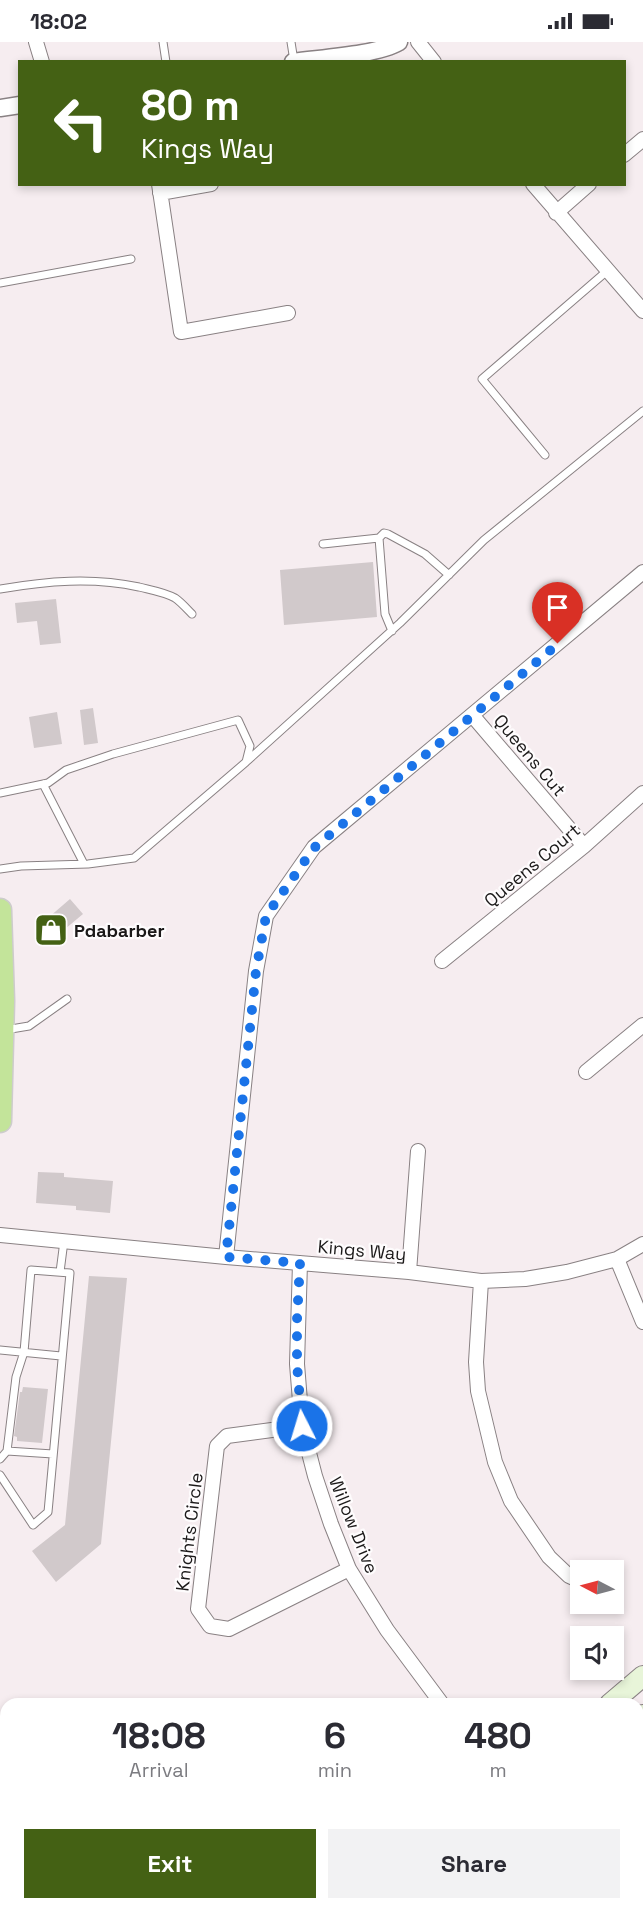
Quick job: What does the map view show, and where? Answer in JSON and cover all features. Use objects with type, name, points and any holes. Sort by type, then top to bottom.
[{"type":"highway","points":[[0,910],[2,1031],[0,1121]]},
{"type":"main road","points":[[617,1698],[643,1676]]},
{"type":"street","points":[[36,42],[41,60]]},
{"type":"street","points":[[309,60],[375,51],[399,42]]},
{"type":"street","points":[[418,42],[432,60]]},
{"type":"street","points":[[0,108],[18,105]]},
{"type":"street","points":[[626,153],[643,139]]},
{"type":"street","points":[[191,186],[160,189],[182,332],[288,313]]},
{"type":"street","points":[[535,186],[643,311]]},
{"type":"street","points":[[556,213],[587,186]]},
{"type":"street","points":[[226,1257],[256,971],[266,916],[314,848],[643,572]]},
{"type":"street","name":"Queens Cut","points":[[472,715],[584,846]]},
{"type":"street","name":"Queens Court","points":[[442,961],[584,846],[643,793]]},
{"type":"street","points":[[586,1072],[643,1025]]},
{"type":"street","points":[[409,1272],[418,1151]]},
{"type":"street","name":"Kings Way","points":[[0,1235],[409,1272],[481,1281],[525,1279],[567,1272],[617,1259],[643,1244]]},
{"type":"street","points":[[617,1259],[643,1322]]},
{"type":"street","name":"Willow Drive","points":[[300,1263],[297,1364],[302,1426],[318,1485],[349,1569],[387,1630],[438,1698]]},
{"type":"street","points":[[481,1281],[476,1362],[478,1391],[495,1462],[511,1501],[549,1557],[570,1576]]},
{"type":"street","name":"Knights Circle","points":[[302,1426],[227,1436],[217,1446],[198,1609],[210,1626],[229,1629],[349,1569]]},
{"type":"lane","points":[[163,42],[166,60]]},
{"type":"lane","points":[[291,42],[294,60]]},
{"type":"lane","points":[[0,283],[131,259]]},
{"type":"lane","points":[[545,455],[482,379],[608,271]]},
{"type":"lane","points":[[0,868],[84,864],[134,858],[246,762],[392,631],[484,540],[643,411]]},
{"type":"lane","points":[[323,544],[379,538],[384,533],[425,554],[448,575]]},
{"type":"lane","points":[[379,538],[385,614],[392,631]]},
{"type":"lane","points":[[0,589],[33,583],[83,580],[121,583],[175,598],[192,614]]},
{"type":"lane","points":[[0,793],[48,783],[66,770],[113,754],[238,720],[250,746],[246,762]]},
{"type":"lane","points":[[43,784],[84,864]]},
{"type":"lane","points":[[2,1031],[29,1026],[67,999]]},
{"type":"lane","points":[[60,1272],[63,1241]]},
{"type":"lane","points":[[0,1459],[7,1451],[16,1377],[24,1352],[31,1270],[69,1273],[48,1512],[33,1525],[0,1475]]},
{"type":"lane","points":[[0,1350],[61,1356]]},
{"type":"lane","points":[[7,1451],[53,1454]]},
{"type":"building","points":[[373,562],[377,617],[284,625],[280,570]]},
{"type":"building","points":[[56,599],[61,643],[40,645],[37,621],[17,623],[15,603]]},
{"type":"building","points":[[93,708],[98,743],[84,745],[80,710]]},
{"type":"building","points":[[57,712],[62,744],[34,748],[29,717]]},
{"type":"building","points":[[70,899],[83,914],[53,939],[41,924]]},
{"type":"building","points":[[38,1172],[64,1173],[64,1177],[113,1181],[110,1213],[76,1210],[76,1206],[36,1203]]},
{"type":"building","points":[[89,1276],[127,1278],[101,1544],[56,1582],[32,1551],[65,1525]]},
{"type":"building","points":[[23,1387],[48,1389],[42,1443],[17,1441],[17,1437],[14,1436],[20,1392]]},
{"type":"place","name":"Pdabarber","points":[[51,930]]},
{"type":"route","points":[[302,1426],[297,1364],[300,1263],[226,1257],[256,971],[266,916],[314,848],[558,644]]}]
